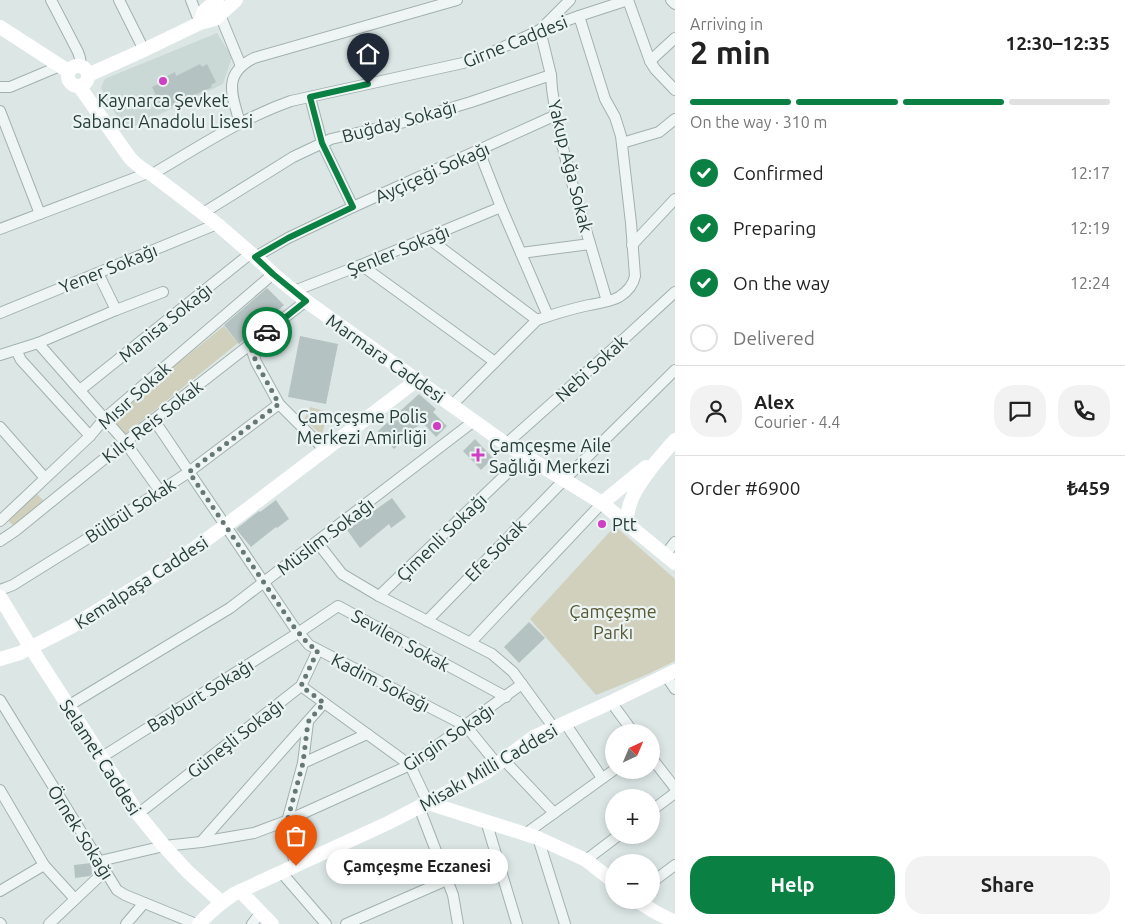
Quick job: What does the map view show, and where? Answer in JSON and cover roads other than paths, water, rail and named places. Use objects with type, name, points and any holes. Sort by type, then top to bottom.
[{"type":"street","points":[[50,0],[78,52],[80,58],[74,69]]},
{"type":"street","points":[[119,0],[144,50]]},
{"type":"street","points":[[191,0],[200,22]]},
{"type":"street","points":[[200,22],[204,11],[216,0]]},
{"type":"street","points":[[2,90],[144,50],[200,22],[215,20],[237,0]]},
{"type":"street","points":[[240,123],[231,90],[232,80],[245,63],[254,58],[457,0]]},
{"type":"street","points":[[540,30],[570,0]]},
{"type":"street","points":[[628,0],[650,60],[655,69],[675,90]]},
{"type":"street","name":"Girne Caddesi","points":[[0,230],[150,174],[240,123],[291,101],[463,63],[479,58],[540,30],[628,0]]},
{"type":"street","points":[[671,0],[675,4]]},
{"type":"street","points":[[220,15],[241,66]]},
{"type":"street","points":[[452,405],[536,320],[606,302],[627,291],[633,284],[635,276],[631,223],[621,136],[615,117],[605,100],[579,16]]},
{"type":"street","points":[[0,27],[74,69]]},
{"type":"street","name":"Yakup Ağa Sokak","points":[[540,30],[551,75],[556,115],[570,176],[606,302]]},
{"type":"street","points":[[650,60],[675,38]]},
{"type":"street","name":"Marmara Caddesi","points":[[74,69],[68,80],[73,85],[79,86],[136,164],[203,213],[306,301],[506,444],[602,504],[670,559]]},
{"type":"street","name":"Buğday Sokağı","points":[[203,213],[292,157],[331,139],[405,122],[551,75]]},
{"type":"street","points":[[310,97],[322,143],[353,207]]},
{"type":"street","points":[[0,111],[40,214]]},
{"type":"street","name":"Ayçiçeği Sokağı","points":[[253,255],[353,207],[556,115]]},
{"type":"street","points":[[622,142],[659,132],[675,119]]},
{"type":"street","points":[[479,151],[548,316]]},
{"type":"street","points":[[632,245],[675,198]]},
{"type":"street","name":"Şenler Sokağı","points":[[294,291],[501,207]]},
{"type":"street","name":"Yener Sokağı","points":[[0,313],[216,224]]},
{"type":"street","points":[[428,238],[536,320]]},
{"type":"street","points":[[521,253],[590,244]]},
{"type":"street","name":"Manisa Sokağı","points":[[80,390],[253,255]]},
{"type":"street","points":[[362,265],[495,362]]},
{"type":"street","points":[[98,272],[116,310]]},
{"type":"street","name":"Mısır Sokak","points":[[0,519],[90,436],[105,418],[273,274]]},
{"type":"street","points":[[0,355],[38,343],[163,292]]},
{"type":"street","name":"Nebi Sokak","points":[[506,444],[674,294]]},
{"type":"street","name":"Kılıç Reis Sokak","points":[[0,541],[306,301]]},
{"type":"street","points":[[38,343],[125,442],[160,491]]},
{"type":"street","points":[[250,345],[256,362],[279,404],[325,450]]},
{"type":"street","points":[[16,350],[21,360],[90,436]]},
{"type":"street","name":"Efe Sokak","points":[[426,621],[675,370]]},
{"type":"street","name":"Kemalpaşa Caddesi","points":[[0,659],[20,653],[71,627],[174,564],[417,380]]},
{"type":"street","name":"Bülbül Sokak","points":[[0,590],[13,585],[189,472],[279,404]]},
{"type":"street","name":"Kadim Sokağı","points":[[154,420],[298,633],[309,645],[466,726],[500,762],[554,813]]},
{"type":"street","name":"Müslim Sokağı","points":[[68,706],[230,608],[474,421]]},
{"type":"street","points":[[0,427],[45,478]]},
{"type":"street","points":[[626,523],[633,497],[661,456],[675,440]]},
{"type":"street","name":"Çimenli Sokağı","points":[[379,596],[524,456]]},
{"type":"street","points":[[471,642],[602,504],[661,456]]},
{"type":"street","points":[[317,542],[342,574],[379,596],[492,654],[513,672],[602,778]]},
{"type":"street","points":[[670,559],[675,542]]},
{"type":"street","name":"Selamet Caddesi","points":[[0,597],[138,814],[164,846],[221,902]]},
{"type":"street","name":"Sevilen Sokak","points":[[298,633],[338,606],[506,697]]},
{"type":"street","name":"Bayburt Sokağı","points":[[102,757],[298,633]]},
{"type":"street","name":"Güneşli Sokağı","points":[[138,814],[301,686],[318,650]]},
{"type":"street","points":[[670,673],[675,689]]},
{"type":"street","name":"Misakı Milli Caddesi","points":[[198,924],[221,902],[240,891],[424,805],[485,773],[534,737],[670,673]]},
{"type":"street","name":"Girgin Sokağı","points":[[100,861],[164,846],[254,833],[286,821],[410,765],[522,684]]},
{"type":"street","points":[[301,686],[410,765],[453,895],[458,924]]},
{"type":"street","name":"Örnek Sokağı","points":[[0,700],[117,890],[144,903],[198,924]]},
{"type":"street","points":[[611,702],[627,724]]},
{"type":"street","points":[[201,842],[324,703]]},
{"type":"street","points":[[296,866],[285,829],[303,763],[308,722]]},
{"type":"street","points":[[303,763],[367,734]]},
{"type":"street","points":[[660,769],[675,788]]},
{"type":"street","points":[[532,836],[554,813],[605,776]]},
{"type":"street","points":[[0,790],[44,865],[75,899]]},
{"type":"street","points":[[660,804],[675,793]]},
{"type":"street","points":[[424,805],[486,821],[532,836],[586,860],[605,875]]},
{"type":"street","points":[[486,821],[518,924]]},
{"type":"street","points":[[532,836],[565,924]]},
{"type":"street","points":[[586,860],[607,844]]},
{"type":"street","points":[[0,891],[44,865]]},
{"type":"street","points":[[660,876],[675,865]]},
{"type":"street","points":[[49,924],[106,870]]},
{"type":"street","points":[[281,872],[326,924]]},
{"type":"street","points":[[346,924],[447,880]]},
{"type":"street","points":[[240,891],[272,924]]},
{"type":"street","points":[[126,924],[144,903]]},
{"type":"street","points":[[650,909],[675,922]]},
{"type":"street","points":[[252,924],[261,912]]},
{"type":"place","name":"Kaynarca Şevket Sabancı Anadolu Lisesi","points":[[163,81]]},
{"type":"place","name":"Çamçeşme Polis Merkezi Amirliği","points":[[437,426]]},
{"type":"place","name":"Çamçeşme Aile Sağlığı Merkezi","points":[[478,455]]},
{"type":"place","name":"Ptt","points":[[602,524]]},
{"type":"place","name":"Çamçeşme Eczanesi","points":[[296,866]]},
{"type":"park label","name":"Çamçeşme Parkı","points":[[613,621]]}]
